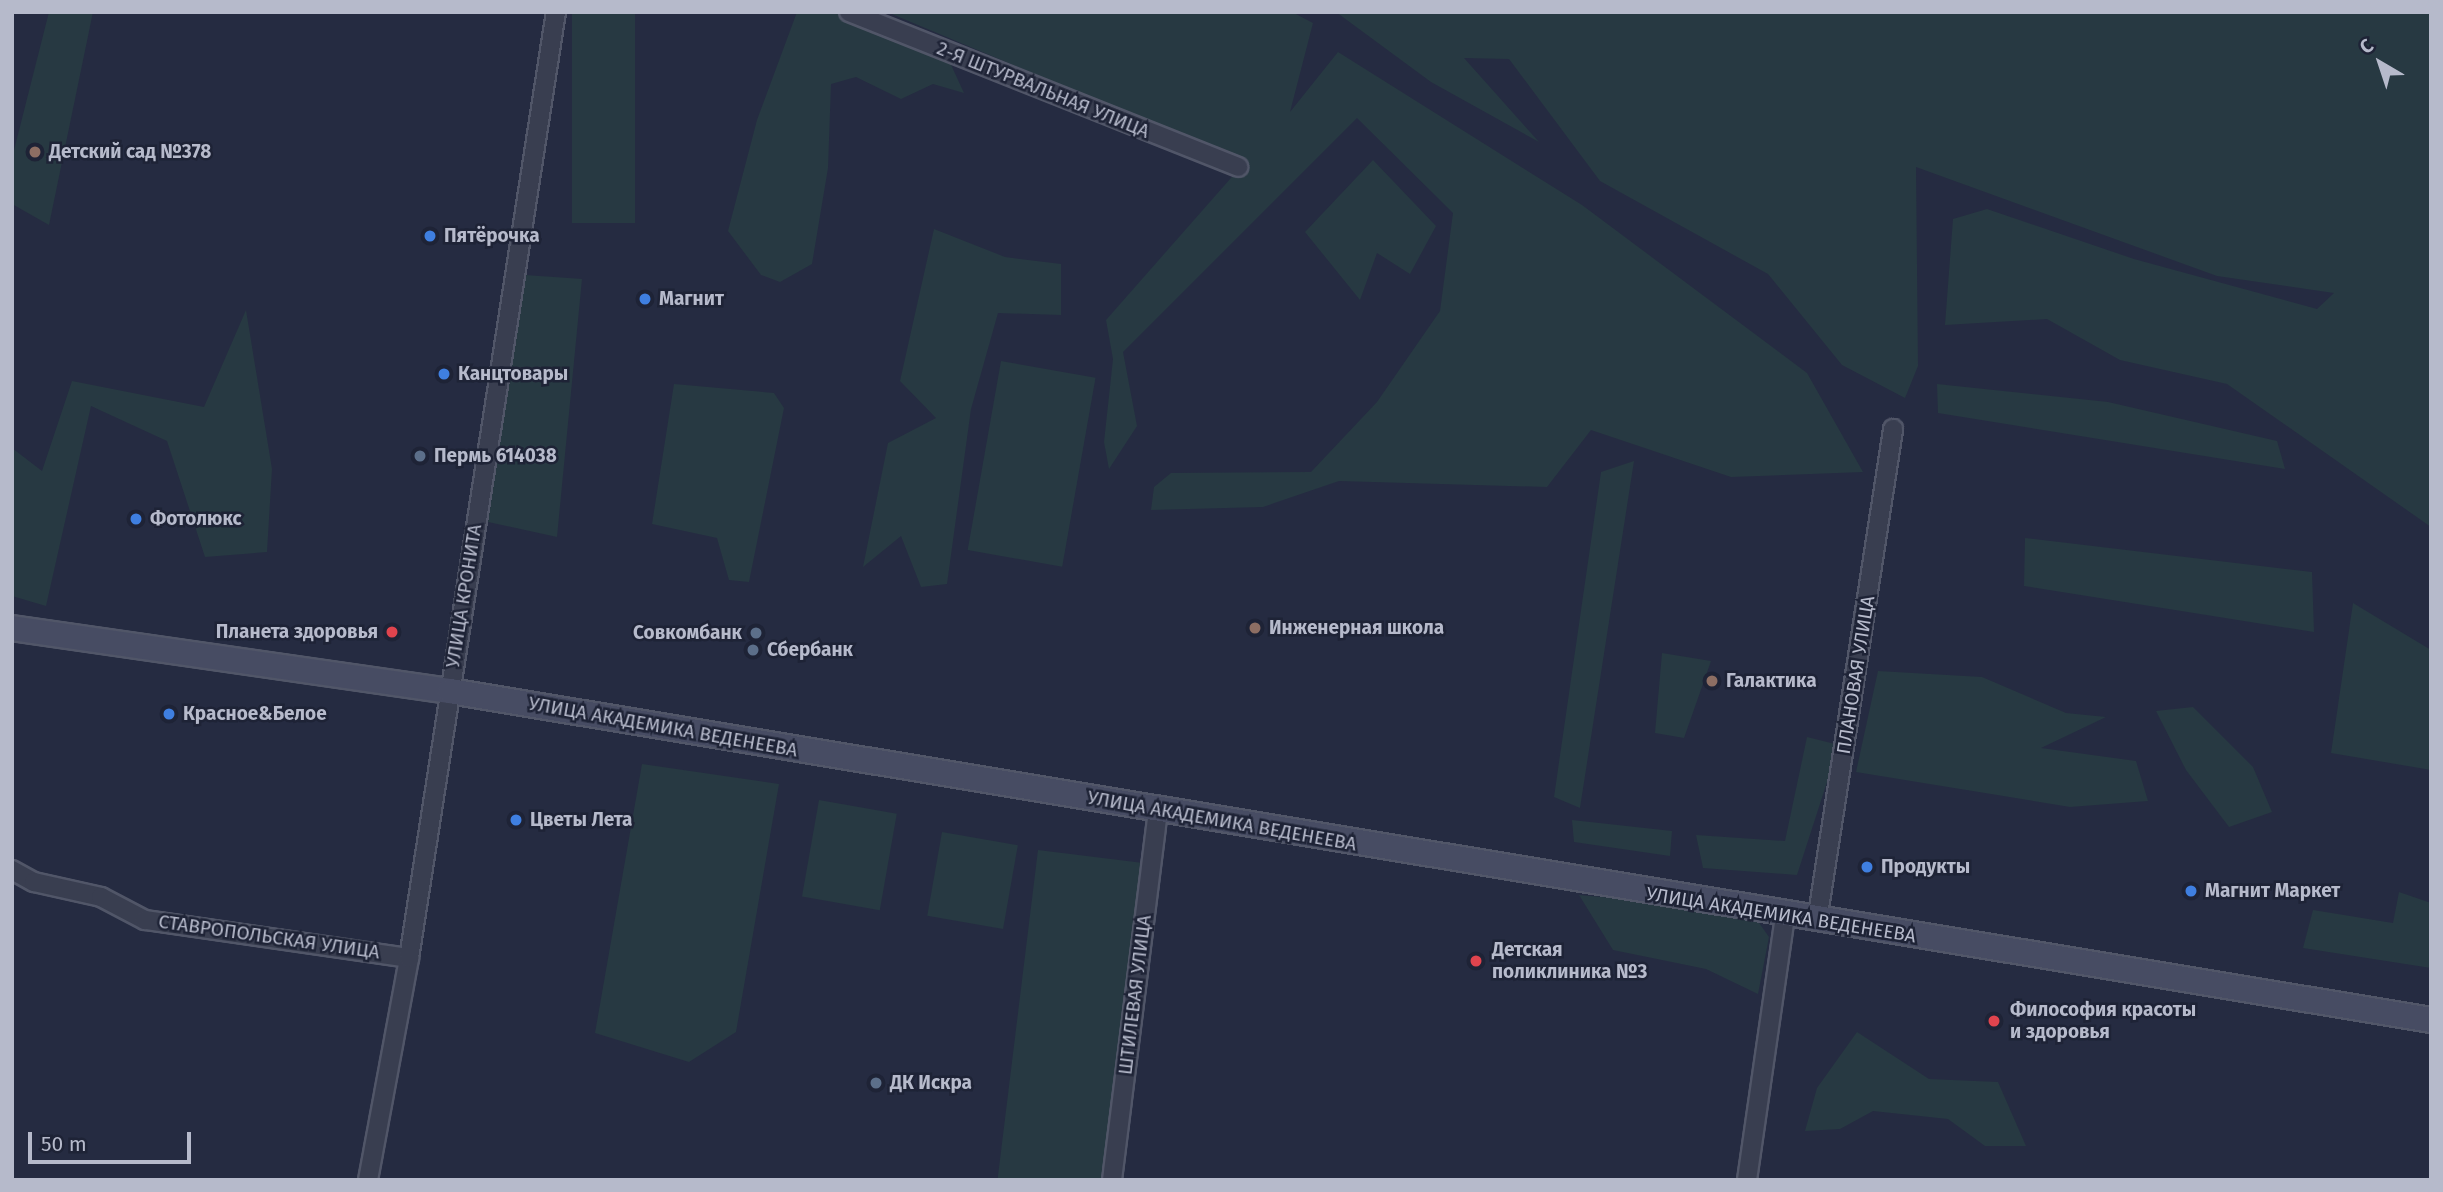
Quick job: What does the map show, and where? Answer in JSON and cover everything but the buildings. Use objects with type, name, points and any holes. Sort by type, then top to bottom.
[{"type":"street","name":"УЛИЦА КРОНИТА","points":[[368,1180],[409,958],[556,12]]},
{"type":"street","name":"2-Я ШТУРВАЛЬНАЯ УЛИЦА","points":[[849,12],[1238,167]]},
{"type":"street","name":"ПЛАНОВАЯ УЛИЦА","points":[[1817,921],[1893,429]]},
{"type":"street","name":"УЛИЦА АКАДЕМИКА ВЕДЕНЕЕВА","points":[[12,628],[450,691],[1784,917],[2431,1020]]},
{"type":"street","name":"ШТИЛЕВАЯ УЛИЦА","points":[[1112,1180],[1158,811]]},
{"type":"street","name":"СТАВРОПОЛЬСКАЯ УЛИЦА","points":[[12,870],[34,882],[101,897],[145,919],[409,958]]},
{"type":"street","points":[[1750,1179],[1784,917]]},
{"type":"shaded area","name":"Детский сад №378","points":[[49,12],[93,12],[49,225],[12,204],[12,158]]},
{"type":"shaded area","points":[[572,12],[635,12],[635,223],[572,223]]},
{"type":"shaded area","points":[[797,12],[860,12],[947,56],[964,93],[933,84],[901,99],[856,77],[831,84],[828,168],[812,264],[780,282],[761,275],[728,231],[757,120]]},
{"type":"shaded area","points":[[887,12],[1292,12],[1313,23],[1290,112],[1338,52],[1582,205],[1807,373],[1863,472],[1731,477],[1591,430],[1547,487],[1339,481],[1263,507],[1151,510],[1154,487],[1171,473],[1311,472],[1377,402],[1440,311],[1453,213],[1357,118],[1123,352],[1137,426],[1109,469],[1104,442],[1113,359],[1106,320],[1245,162]]},
{"type":"shaded area","points":[[1336,12],[2431,12],[2431,527],[2227,384],[2120,360],[2047,319],[1945,325],[1953,219],[1987,209],[2134,259],[2317,309],[2334,293],[2217,276],[1916,167],[1918,366],[1905,398],[1842,365],[1768,274],[1600,181],[1509,59],[1464,58],[1539,142],[1431,82]]},
{"type":"shaded area","points":[[1373,160],[1436,226],[1410,274],[1377,253],[1360,300],[1305,232]]},
{"type":"shaded area","points":[[934,229],[1005,257],[1061,264],[1061,315],[998,313],[971,409],[947,584],[921,587],[901,536],[863,567],[888,443],[936,418],[900,381]]},
{"type":"shaded area","points":[[525,275],[582,279],[557,537],[488,522]]},
{"type":"shaded area","points":[[246,310],[272,469],[267,552],[205,557],[167,441],[91,406],[46,606],[12,596],[12,448],[42,471],[72,381],[204,407]]},
{"type":"shaded area","points":[[1001,361],[1096,378],[1062,567],[968,550]]},
{"type":"shaded area","points":[[674,384],[774,393],[784,408],[749,582],[729,580],[717,538],[652,524]]},
{"type":"shaded area","points":[[1937,384],[2108,402],[2277,441],[2285,469],[1938,413]]},
{"type":"shaded area","points":[[1634,461],[1580,808],[1554,797],[1601,472]]},
{"type":"shaded area","points":[[2025,538],[2312,572],[2314,632],[2024,586]]},
{"type":"shaded area","points":[[2353,603],[2431,650],[2431,770],[2331,753]]},
{"type":"shaded area","points":[[1662,653],[1711,661],[1684,738],[1655,733]]},
{"type":"shaded area","points":[[1878,671],[1982,677],[2066,713],[2106,717],[2041,748],[2136,761],[2148,801],[2070,807],[1856,772]]},
{"type":"shaded area","points":[[2193,707],[2253,767],[2272,812],[2229,827],[2186,770],[2156,711]]},
{"type":"shaded area","points":[[1807,737],[1839,745],[1797,875],[1703,868],[1696,835],[1785,841]]},
{"type":"shaded area","points":[[642,764],[779,784],[736,1032],[689,1062],[595,1033]]},
{"type":"shaded area","points":[[819,800],[897,814],[880,910],[802,897]]},
{"type":"shaded area","points":[[1572,820],[1672,831],[1670,856],[1574,842]]},
{"type":"shaded area","points":[[942,832],[1018,845],[1003,929],[927,916]]},
{"type":"shaded area","points":[[1038,850],[1145,863],[1106,1180],[997,1180]]},
{"type":"shaded area","points":[[2399,892],[2431,903],[2431,968],[2303,948],[2313,910],[2393,923]]},
{"type":"shaded area","points":[[1579,895],[1750,910],[1769,937],[1758,994],[1706,969],[1613,950]]},
{"type":"shaded area","points":[[1857,1032],[1929,1079],[1998,1082],[2026,1146],[1985,1146],[1948,1119],[1873,1111],[1840,1129],[1805,1131],[1817,1088]]},
{"type":"place","name":"Детский сад №378","points":[[35,152]]},
{"type":"place","name":"Пятёрочка","points":[[430,236]]},
{"type":"place","name":"Магнит","points":[[645,299]]},
{"type":"place","name":"Канцтовары","points":[[444,374]]},
{"type":"place","name":"Пермь 614038","points":[[420,456]]},
{"type":"place","name":"Фотолюкс","points":[[136,519]]},
{"type":"place","name":"Инженерная школа","points":[[1255,628]]},
{"type":"place","name":"Планета здоровья","points":[[392,632]]},
{"type":"place","name":"Совкомбанк","points":[[756,633]]},
{"type":"place","name":"Сбербанк","points":[[753,650]]},
{"type":"place","name":"Галактика","points":[[1712,681]]},
{"type":"place","name":"Красное&Белое","points":[[169,714]]},
{"type":"place","name":"Цветы Лета","points":[[516,820]]},
{"type":"place","name":"Продукты","points":[[1867,867]]},
{"type":"place","name":"Магнит Маркет","points":[[2191,891]]},
{"type":"place","name":"Детская поликлиника №3","points":[[1476,961]]},
{"type":"place","name":"Философия красоты и здоровья","points":[[1994,1021]]},
{"type":"place","name":"ДК Искра","points":[[876,1083]]}]
